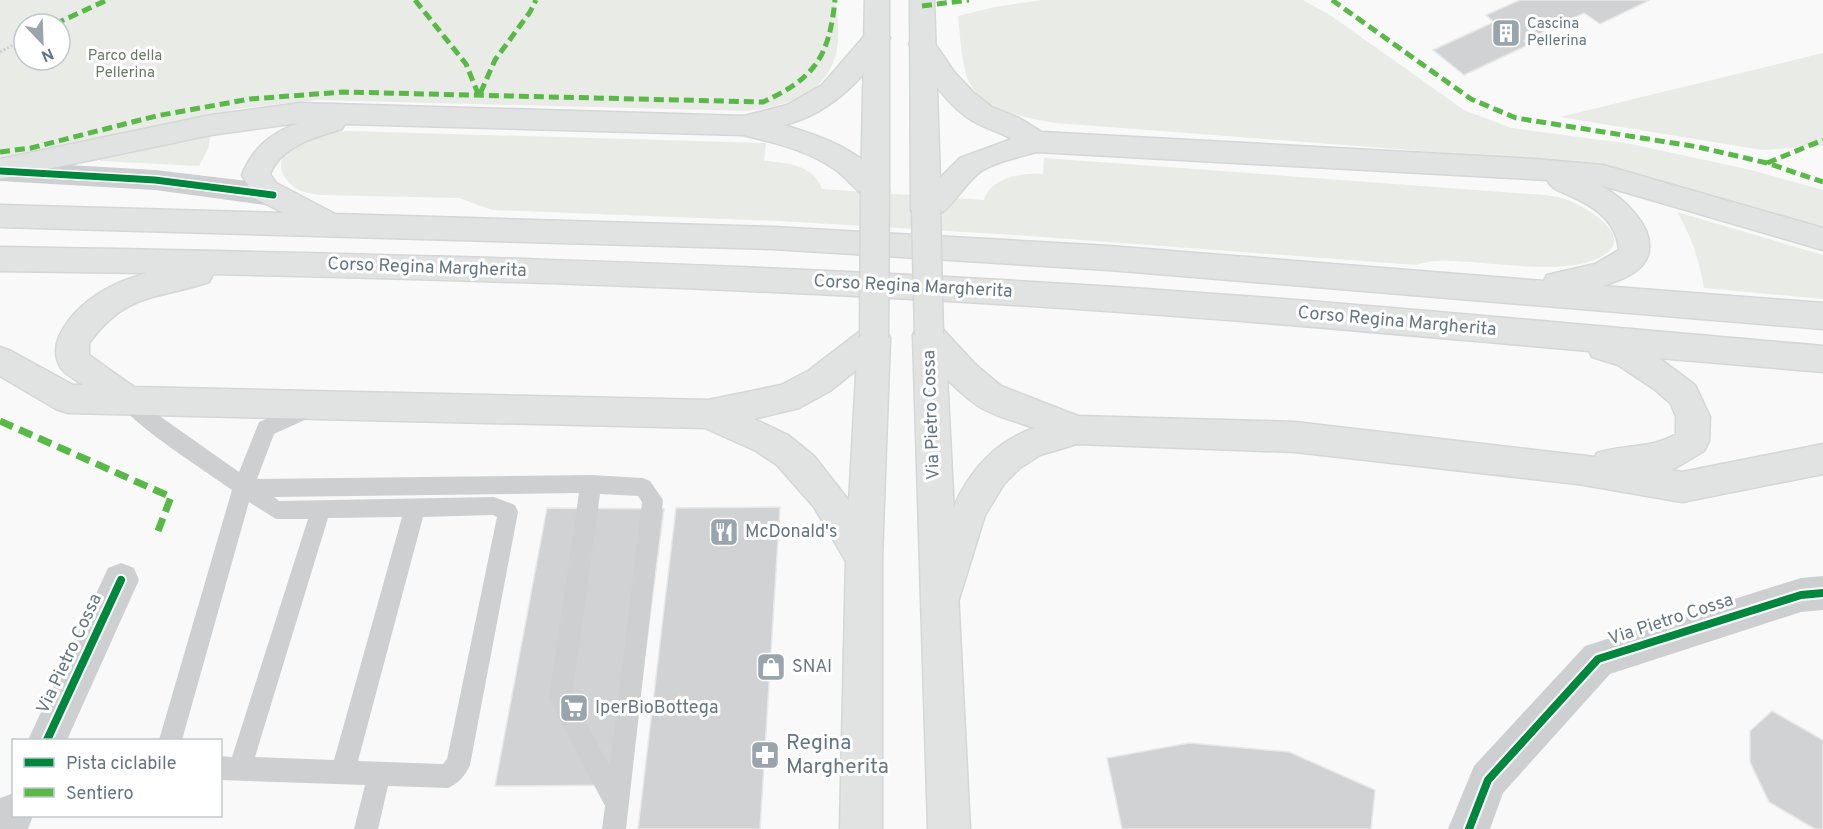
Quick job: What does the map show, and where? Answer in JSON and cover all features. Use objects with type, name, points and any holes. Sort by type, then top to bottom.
[{"type":"main road","points":[[861,829],[864,558],[874,338],[877,0]]},
{"type":"main road","name":"Via Pietro Cossa","points":[[922,0],[928,335],[949,829]]},
{"type":"main road","points":[[742,126],[795,113],[831,92],[877,38]]},
{"type":"main road","points":[[922,44],[946,79],[965,100],[982,114],[1009,125],[1037,142]]},
{"type":"main road","points":[[0,170],[212,125],[300,113],[742,126],[790,137],[819,147],[848,163],[875,190]]},
{"type":"main road","points":[[334,225],[266,191],[256,175],[261,163],[274,149],[303,131],[334,121],[366,115]]},
{"type":"main road","points":[[926,210],[970,165],[1037,142],[1534,169],[1603,176],[1823,239]]},
{"type":"main road","points":[[1524,291],[1593,277],[1625,264],[1634,254],[1632,229],[1611,205],[1594,194],[1534,169]]},
{"type":"main road","points":[[0,216],[773,238],[1109,258],[1823,316]]},
{"type":"main road","name":"Corso Regina Margherita","points":[[0,259],[271,262],[768,279],[1027,294],[1546,333],[1823,359]]},
{"type":"main road","points":[[126,399],[74,361],[73,342],[95,312],[122,294],[176,278],[271,262]]},
{"type":"main road","points":[[1546,333],[1627,354],[1665,379],[1683,395],[1693,417],[1692,441],[1669,456],[1578,469]]},
{"type":"main road","points":[[928,335],[989,396],[1077,430]]},
{"type":"main road","points":[[0,360],[68,399],[708,414],[787,398],[819,381],[874,338]]},
{"type":"main road","points":[[708,414],[778,446],[794,460],[809,474],[839,514],[864,558]]},
{"type":"main road","points":[[940,606],[971,505],[995,468],[1028,445],[1077,430],[1295,437],[1578,469],[1682,487],[1823,459]]},
{"type":"street","points":[[0,170],[155,180],[273,195]]},
{"type":"street","name":"Via Pietro Cossa","points":[[48,739],[121,580]]},
{"type":"street","name":"Via Pietro Cossa","points":[[1469,829],[1488,780],[1598,659],[1801,595],[1823,593]]},
{"type":"lane","points":[[126,399],[147,418],[276,510],[321,509],[415,508],[494,506],[508,512],[458,765],[448,776],[230,769],[321,509]]},
{"type":"lane","points":[[171,739],[243,488],[266,428],[318,405]]},
{"type":"lane","points":[[243,488],[591,484],[643,487],[653,500],[614,829]]},
{"type":"lane","points":[[591,484],[560,699],[617,805]]},
{"type":"lane","points":[[343,772],[415,508]]},
{"type":"lane","points":[[366,829],[379,774]]},
{"type":"green space","name":"Parco della Pellerina","points":[[0,0],[836,0],[838,42],[828,73],[819,84],[794,100],[748,111],[318,100],[237,109],[0,158]]},
{"type":"green space","points":[[1042,0],[1303,0],[1330,15],[1464,110],[1511,128],[1631,144],[1751,170],[1823,190],[1823,231],[1527,159],[1056,123],[1016,114],[989,103],[970,84],[965,71],[958,16],[995,7]]},
{"type":"green space","points":[[1823,53],[1823,146],[1762,150],[1560,117]]},
{"type":"green space","points":[[347,131],[766,143],[764,161],[798,166],[812,174],[822,189],[984,200],[987,192],[993,186],[1008,178],[1026,174],[1043,174],[1044,158],[1544,195],[1562,198],[1590,211],[1608,226],[1614,243],[1609,251],[1594,260],[1575,265],[1552,267],[1439,261],[1416,265],[1015,235],[780,221],[492,210],[459,198],[320,195],[301,191],[287,180],[281,164],[282,158],[292,148],[314,137]]},
{"type":"green space","points":[[211,133],[208,149],[199,166],[100,161],[100,156]]},
{"type":"green space","points":[[1677,212],[1823,255],[1823,299],[1704,288],[1694,249]]},
{"type":"building","name":"Cascina Pellerina","points":[[1520,0],[1650,0],[1600,24],[1584,13],[1524,41],[1528,45],[1464,75],[1433,50],[1494,22],[1486,15]]},
{"type":"building","points":[[780,507],[760,829],[638,829],[676,508]]},
{"type":"building","name":"IperBioBottega","points":[[547,508],[664,509],[628,785],[495,786]]},
{"type":"building","points":[[1772,711],[1823,740],[1823,829],[1815,829],[1769,802],[1750,762],[1750,731]]},
{"type":"building","points":[[1189,743],[1289,752],[1375,790],[1371,829],[1122,829],[1107,758]]},
{"type":"marked path","points":[[72,16],[107,0]]},
{"type":"marked path","points":[[415,0],[466,64],[479,96],[495,60],[530,12],[536,0]]},
{"type":"marked path","points":[[0,152],[31,148],[156,116],[250,99],[343,92],[763,102],[796,85],[818,64],[830,37],[835,0]]},
{"type":"marked path","points":[[922,6],[969,0]]},
{"type":"marked path","points":[[1332,0],[1471,99],[1516,118],[1698,147],[1767,163],[1823,182]]},
{"type":"marked path","points":[[1767,163],[1823,140]]},
{"type":"marked path","points":[[0,421],[171,497],[158,531]]},
{"type":"cycle path","points":[[0,171],[155,180],[273,195]]},
{"type":"cycle path","points":[[47,739],[121,580]]},
{"type":"cycle path","points":[[1469,829],[1488,780],[1598,659],[1801,595],[1823,593]]},
{"type":"place","name":"Cascina Pellerina","points":[[1506,33]]},
{"type":"place","name":"McDonald's","points":[[724,532]]},
{"type":"place","name":"SNAI","points":[[771,667]]},
{"type":"place","name":"IperBioBottega","points":[[574,708]]},
{"type":"place","name":"Regina Margherita","points":[[765,755]]}]
